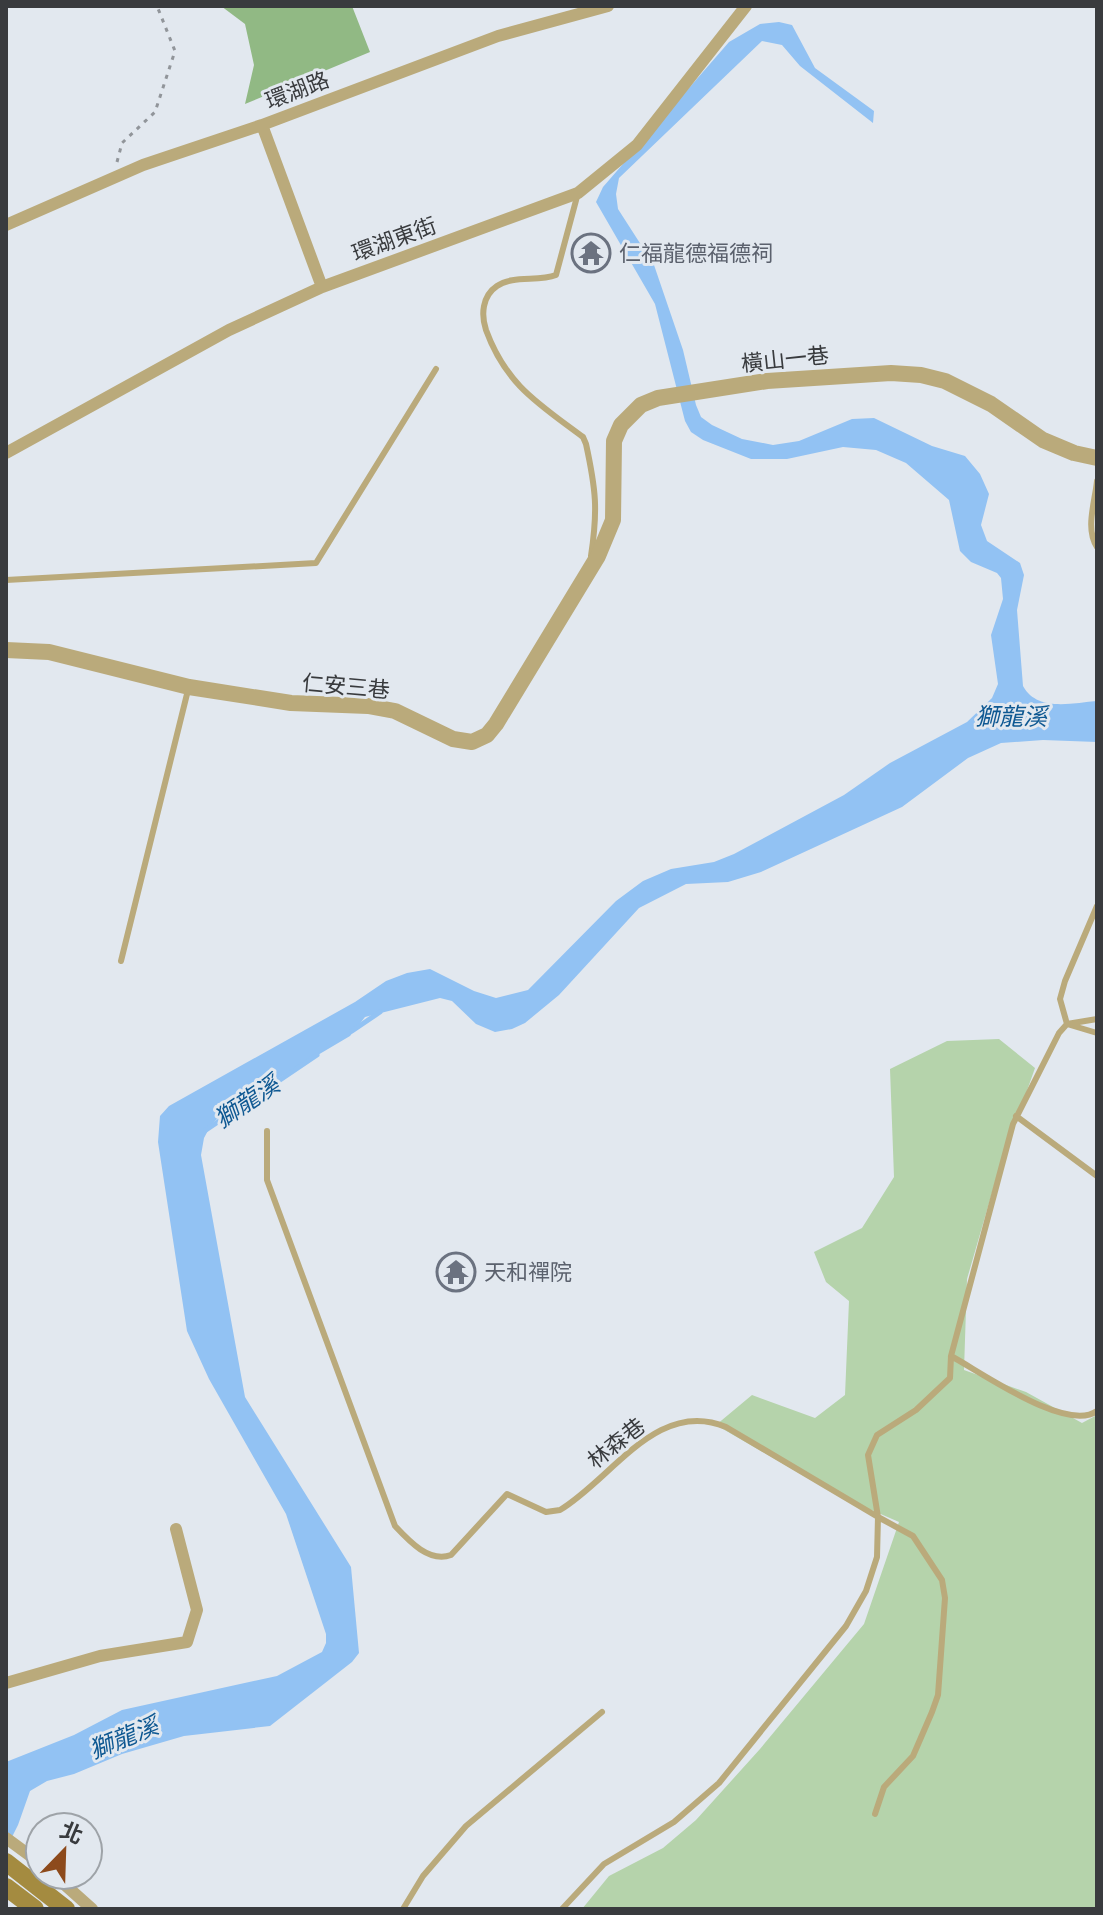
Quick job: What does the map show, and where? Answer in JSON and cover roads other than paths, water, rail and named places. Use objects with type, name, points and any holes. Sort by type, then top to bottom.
[{"type":"main road","points":[[6,1862],[66,1909]]},
{"type":"main road","points":[[6,1887],[31,1906]]},
{"type":"street","name":"環湖路","points":[[6,225],[113,177],[262,125],[498,36],[608,6]]},
{"type":"street","name":"環湖東街","points":[[6,453],[229,330],[322,287],[578,193],[637,145],[746,6]]},
{"type":"street","points":[[262,125],[322,287]]},
{"type":"street","name":"橫山一巷","points":[[589,572],[613,520],[614,441],[621,425],[641,405],[658,398],[767,381],[891,373],[921,375],[945,381],[991,404],[1043,440],[1096,458]]},
{"type":"street","name":"仁安三巷","points":[[6,650],[49,652],[189,687],[291,703],[368,706],[395,711],[453,739],[472,742],[487,735],[496,724],[589,572]]},
{"type":"street","points":[[6,1683],[100,1656],[187,1642],[197,1610],[176,1529]]},
{"type":"street","points":[[6,1838],[24,1851]]},
{"type":"street","points":[[72,1891],[92,1909]]},
{"type":"lane","points":[[578,193],[556,275],[498,285],[485,299],[483,311],[484,324],[496,356],[509,377],[583,437],[586,444],[596,491],[597,517],[589,572]]},
{"type":"lane","points":[[6,580],[316,563],[436,369]]},
{"type":"lane","points":[[1096,458],[1091,538],[1097,547]]},
{"type":"lane","points":[[121,961],[189,687]]},
{"type":"lane","points":[[1067,1024],[1060,999],[1097,906]]},
{"type":"lane","points":[[562,1909],[604,1864],[674,1822],[719,1783],[846,1626],[866,1591],[877,1557],[878,1517],[868,1455],[877,1435],[916,1410],[950,1378],[951,1356],[1016,1116],[1059,1033],[1067,1024],[1097,1019]]},
{"type":"lane","points":[[1067,1024],[1097,1033]]},
{"type":"lane","points":[[1016,1116],[1097,1176]]},
{"type":"lane","name":"林森巷","points":[[267,1131],[267,1180],[395,1526],[409,1541],[429,1554],[443,1558],[451,1555],[507,1494],[546,1512],[560,1510],[651,1435],[677,1422],[699,1419],[726,1427],[878,1517]]},
{"type":"lane","points":[[951,1356],[1047,1410],[1067,1416],[1091,1416],[1097,1411]]},
{"type":"lane","points":[[875,1814],[884,1787],[913,1756],[938,1695],[945,1598],[942,1580],[913,1536],[878,1517]]},
{"type":"lane","points":[[403,1909],[423,1876],[466,1826],[602,1712]]},
{"type":"water","name":"獅龍溪","points":[[779,22],[792,25],[815,68],[874,111],[873,123],[800,66],[782,45],[762,41],[619,178],[616,194],[618,209],[654,265],[683,350],[701,417],[742,439],[773,445],[799,441],[852,419],[874,418],[932,446],[965,456],[980,474],[989,494],[981,525],[987,541],[1020,563],[1024,575],[1017,610],[1023,686],[1037,700],[1046,703],[1097,701],[1097,742],[1043,740],[1001,743],[968,758],[902,807],[761,872],[728,882],[686,884],[639,908],[559,995],[525,1023],[512,1029],[495,1032],[476,1024],[452,1001],[440,998],[365,1017],[350,1036],[235,1104],[211,1125],[204,1138],[201,1155],[245,1397],[351,1567],[359,1653],[352,1662],[270,1726],[184,1736],[47,1781],[30,1791],[6,1849],[6,1762],[74,1735],[122,1710],[277,1676],[322,1652],[326,1643],[326,1634],[286,1514],[209,1379],[187,1331],[158,1142],[160,1116],[169,1106],[355,1002],[386,981],[407,973],[430,969],[474,991],[496,998],[528,990],[616,901],[643,881],[671,869],[714,862],[734,854],[844,795],[890,763],[967,722],[992,698],[998,684],[991,635],[1003,599],[1001,578],[997,573],[971,562],[960,551],[949,500],[906,463],[876,450],[843,447],[787,459],[751,459],[691,432],[685,421],[655,304],[596,202],[603,187],[729,42],[760,24]]},
{"type":"waterway","name":"獅龍溪","points":[[352,1031],[380,1012]]},
{"type":"waterway","name":"獅龍溪","points":[[206,1130],[317,1055]]},
{"type":"place","name":"仁福龍德福德祠","points":[[591,253]]},
{"type":"place","name":"天和禪院","points":[[456,1272]]}]
